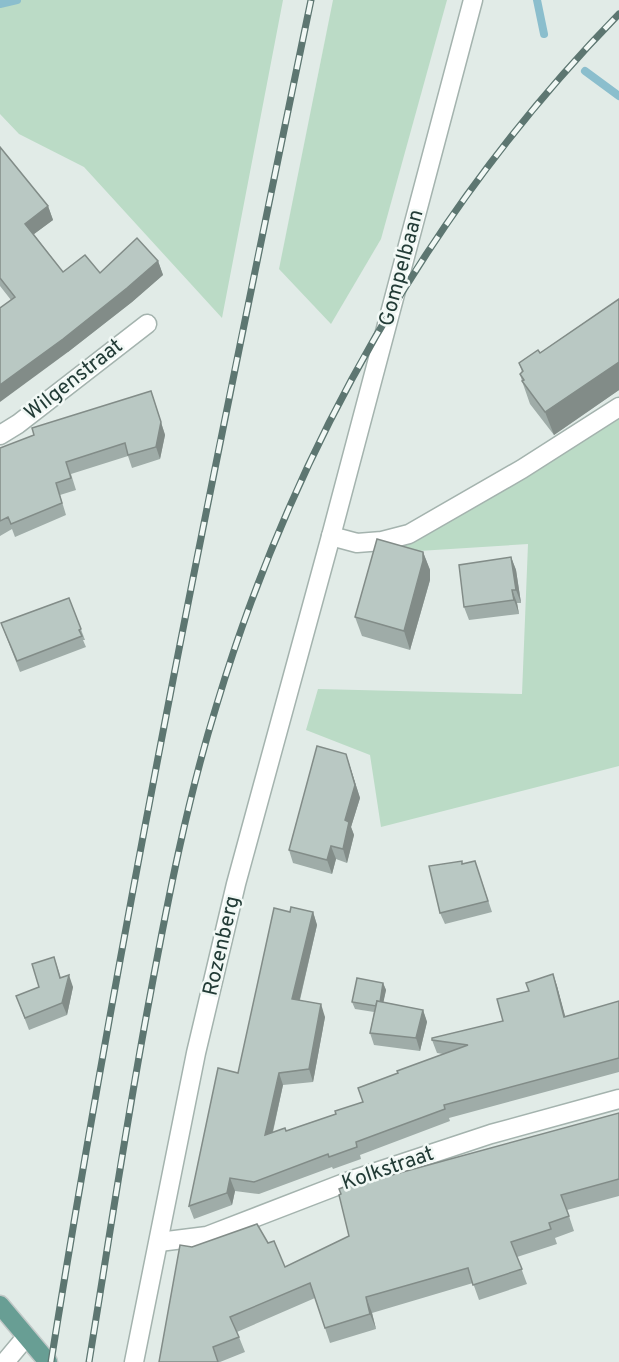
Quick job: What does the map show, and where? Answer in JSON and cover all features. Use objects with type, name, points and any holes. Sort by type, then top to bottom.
[{"type":"main road","points":[[0,1305],[48,1362]]},
{"type":"street","name":"Gompelbaan","points":[[331,536],[473,0]]},
{"type":"street","name":"Wilgenstraat","points":[[0,435],[18,424],[147,324]]},
{"type":"street","points":[[331,536],[357,543],[382,541],[409,534],[522,469],[619,407]]},
{"type":"street","name":"Rozenberg","points":[[134,1362],[196,1053],[236,884],[331,536]]},
{"type":"street","name":"Kolkstraat","points":[[159,1242],[207,1236],[352,1180],[491,1134],[619,1099]]},
{"type":"street","points":[[5,1362],[26,1337]]},
{"type":"green space","points":[[0,0],[283,0],[222,318],[84,167],[19,134],[0,114]]},
{"type":"green space","points":[[333,0],[447,0],[381,239],[331,324],[279,269]]},
{"type":"green space","points":[[619,418],[619,766],[381,827],[370,755],[306,730],[318,689],[522,694],[528,544],[387,553],[528,477]]},
{"type":"building","points":[[0,147],[48,206],[25,224],[63,272],[85,255],[100,273],[137,238],[158,261],[63,339],[0,385],[0,308],[15,297],[0,278]]},
{"type":"building","points":[[619,299],[619,362],[545,412],[522,381],[524,380],[520,374],[523,371],[519,363],[538,350],[540,353]]},
{"type":"building","points":[[151,391],[161,422],[156,447],[128,455],[125,443],[66,462],[71,478],[56,483],[62,503],[11,524],[8,517],[0,521],[0,448],[34,435],[32,428]]},
{"type":"building","points":[[377,539],[423,552],[423,561],[404,631],[355,617]]},
{"type":"building","points":[[511,557],[516,590],[512,590],[514,600],[464,607],[459,565]]},
{"type":"building","points":[[69,598],[82,636],[17,661],[1,623]]},
{"type":"building","points":[[317,746],[346,754],[355,785],[345,820],[349,822],[343,849],[331,846],[327,860],[289,850]]},
{"type":"building","points":[[462,861],[462,864],[475,861],[488,901],[440,913],[429,866]]},
{"type":"building","points":[[291,907],[313,912],[292,999],[321,1004],[309,1069],[279,1073],[265,1135],[285,1128],[286,1131],[336,1114],[335,1111],[363,1102],[358,1088],[468,1045],[432,1040],[432,1038],[503,1021],[497,999],[529,991],[526,983],[553,974],[564,1017],[619,1001],[619,1058],[444,1105],[445,1109],[356,1142],[357,1147],[329,1157],[328,1154],[254,1182],[230,1178],[227,1193],[189,1206],[218,1068],[238,1073],[274,908],[290,912]]},
{"type":"building","points":[[54,957],[60,978],[69,975],[62,1003],[25,1018],[16,996],[39,987],[32,964]]},
{"type":"building","points":[[357,978],[383,983],[380,1002],[377,1001],[376,1006],[352,1002]]},
{"type":"building","points":[[377,1001],[423,1010],[416,1038],[370,1033]]},
{"type":"building","points":[[619,1113],[619,1179],[561,1195],[569,1216],[549,1223],[551,1229],[511,1242],[522,1269],[473,1285],[468,1268],[366,1297],[370,1314],[325,1328],[310,1283],[230,1317],[239,1337],[213,1347],[218,1362],[159,1362],[180,1245],[192,1247],[257,1224],[268,1243],[274,1241],[285,1267],[349,1236],[339,1189],[365,1178],[366,1182]]},
{"type":"waterway","points":[[0,4],[17,0]]},
{"type":"waterway","points":[[537,0],[544,34]]},
{"type":"waterway","points":[[585,71],[619,96]]},
{"type":"railway","points":[[51,1362],[109,1020],[173,680],[311,0]]},
{"type":"railway","points":[[89,1362],[134,1088],[171,887],[206,742],[248,611],[285,517],[328,425],[376,336],[429,250],[488,167],[551,88],[619,14]]}]
